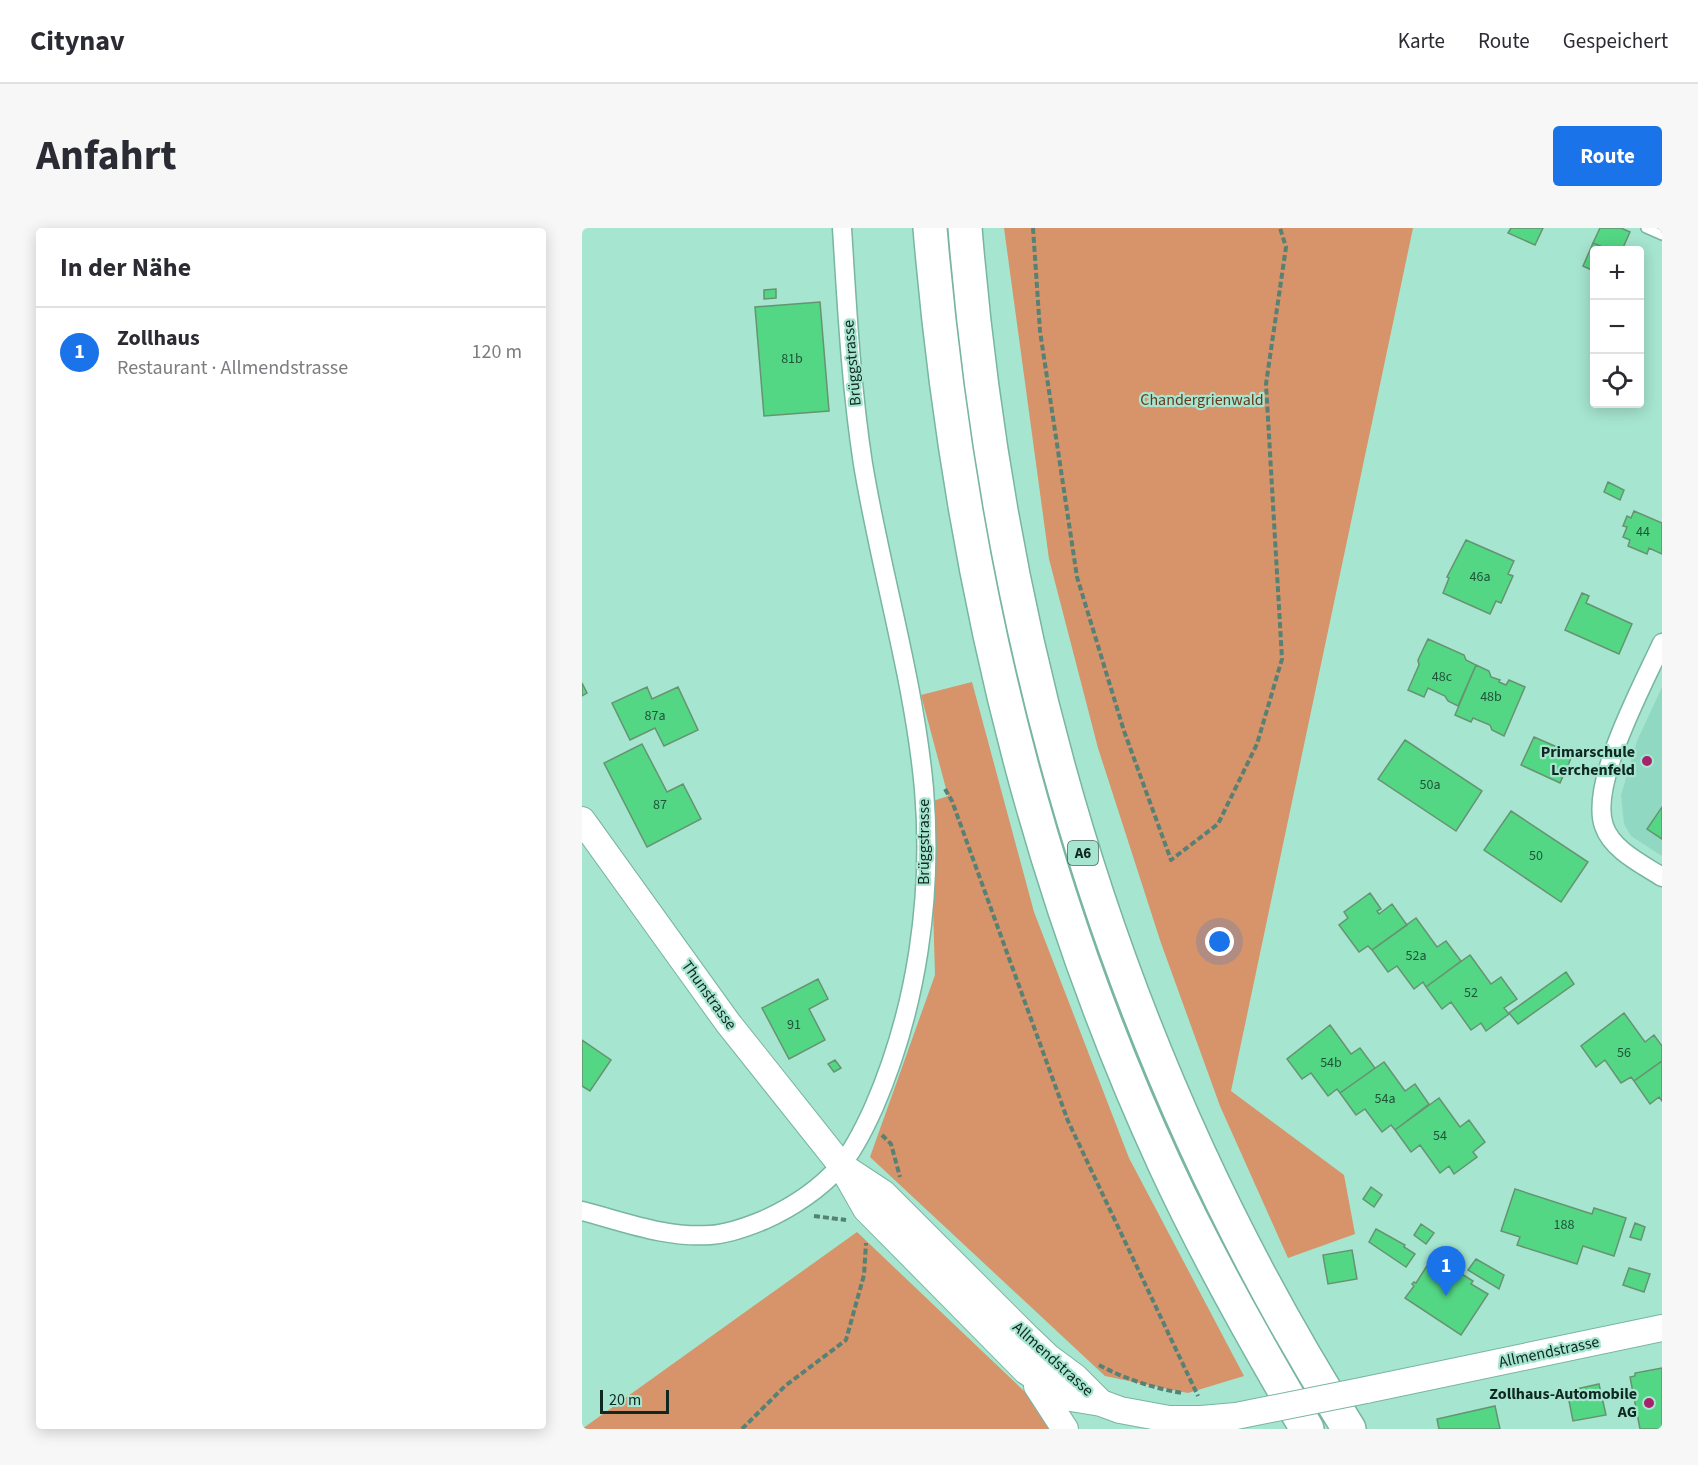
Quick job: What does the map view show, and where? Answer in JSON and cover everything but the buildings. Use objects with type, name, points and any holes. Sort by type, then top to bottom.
[{"type":"highway","name":"A6","points":[[930,228],[947,394],[978,578],[1005,703],[1055,880],[1102,1015],[1165,1165],[1223,1282],[1307,1429]]},
{"type":"highway","name":"A6","points":[[965,228],[983,400],[1012,573],[1053,752],[1088,870],[1134,1002],[1197,1151],[1253,1265],[1349,1429]]},
{"type":"main road","name":"Thunstrasse","points":[[582,820],[728,1023],[841,1166]]},
{"type":"main road","name":"Allmendstrasse","points":[[841,1166],[860,1215],[1026,1371]]},
{"type":"main road","name":"Allmendstrasse","points":[[841,1166],[883,1193],[1026,1336],[1048,1357],[1075,1377],[1112,1418],[1169,1419],[1193,1424],[1662,1328]]},
{"type":"main road","points":[[1026,1371],[1065,1397],[1112,1418]]},
{"type":"main road","points":[[1026,1371],[1065,1429]]},
{"type":"street","name":"Brüggstrasse","points":[[582,1211],[647,1230],[680,1235],[712,1235],[743,1228],[771,1216],[799,1200],[841,1166],[867,1121],[891,1065],[910,990],[922,925],[927,856],[924,793],[909,684],[874,522],[858,431],[842,228]]},
{"type":"street","points":[[1662,643],[1620,737],[1603,786],[1600,806],[1604,827],[1613,841],[1627,854],[1662,877]]},
{"type":"lane","points":[[1646,228],[1662,235]]},
{"type":"path","points":[[1033,228],[1040,331],[1077,577],[1124,731],[1172,860],[1218,824],[1257,744],[1282,659],[1266,384],[1286,247],[1280,228]]},
{"type":"path","points":[[941,780],[952,801],[1068,1121],[1198,1395],[1154,1388],[1094,1363]]},
{"type":"path","points":[[867,1121],[891,1144],[900,1177],[905,1184]]},
{"type":"path","points":[[742,1429],[785,1386],[846,1340],[864,1275],[866,1239],[860,1215],[814,1216],[799,1200]]},
{"type":"shaded area","name":"Primarschule Lerchenfeld","points":[[1662,687],[1662,856],[1631,836],[1624,824],[1621,795],[1637,741]]},
{"type":"green space","name":"Chandergrienwald","points":[[1004,228],[1413,228],[1231,1091],[1344,1175],[1355,1234],[1288,1258],[1220,1106],[1161,943],[1098,748],[1049,559]]},
{"type":"green space","points":[[972,682],[1034,912],[1129,1158],[1244,1376],[1188,1393],[1105,1376],[870,1157],[935,975],[930,802],[948,796],[921,695]]},
{"type":"green space","points":[[857,1232],[1045,1411],[1054,1429],[582,1429]]},
{"type":"place","name":"Primarschule Lerchenfeld","points":[[1647,761]]},
{"type":"place","name":"Zollhaus","points":[[1446,1296]]},
{"type":"place","name":"Zollhaus-Automobile AG","points":[[1649,1403]]}]
